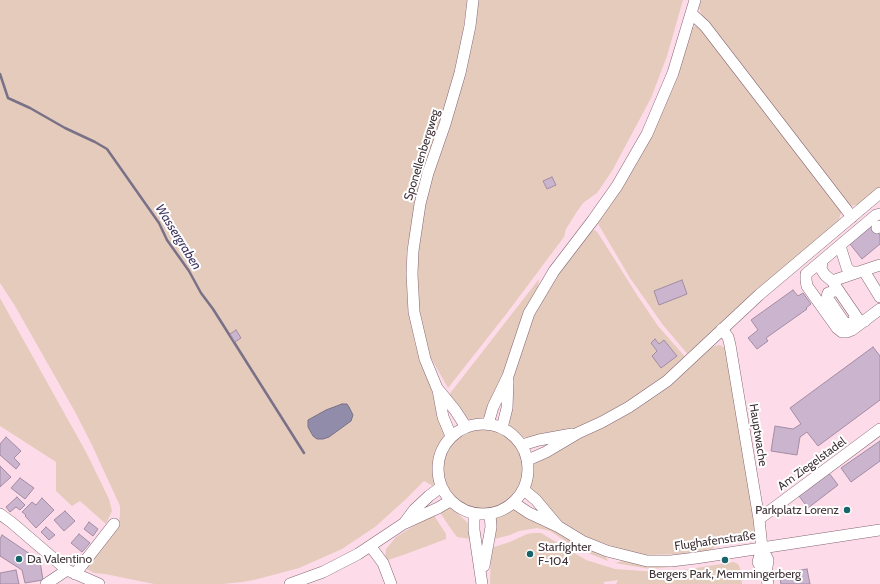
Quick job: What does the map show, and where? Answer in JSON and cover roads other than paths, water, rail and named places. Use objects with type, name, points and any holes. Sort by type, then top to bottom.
[{"type":"street","name":"Sponellenbergweg","points":[[451,436],[443,416],[437,388],[425,359],[414,312],[412,274],[413,251],[420,204],[428,173],[451,106],[462,67],[470,26],[473,0]]},
{"type":"street","points":[[488,424],[493,407],[508,376],[529,314],[542,290],[554,271],[617,186],[647,134],[673,73],[695,0]]},
{"type":"street","points":[[692,14],[705,26],[852,217]]},
{"type":"street","points":[[528,460],[602,422],[645,397],[667,381],[759,295],[880,194]]},
{"type":"street","points":[[880,214],[876,215],[806,274],[807,286],[837,328],[842,332],[847,332],[880,310]]},
{"type":"street","points":[[840,246],[847,268],[851,272],[861,271]]},
{"type":"street","points":[[822,261],[821,269],[835,285],[855,315],[861,321],[865,321]]},
{"type":"street","points":[[835,285],[861,271],[880,265]]},
{"type":"street","points":[[861,271],[880,297]]},
{"type":"street","name":"Hauptwache","points":[[722,330],[728,337],[730,345],[759,519],[762,548],[768,560],[767,579]]},
{"type":"street","points":[[502,428],[507,408],[508,376]]},
{"type":"street","name":"Sponellenbergweg","points":[[437,388],[455,410],[466,427]]},
{"type":"street","points":[[476,424],[488,424],[502,428],[511,433],[522,446],[528,460],[529,472],[524,490],[514,503],[500,511],[490,514],[474,514],[460,508],[450,501],[441,487],[438,463],[445,444],[451,436],[466,427],[476,424]]},
{"type":"street","name":"Am Ziegelstadel","points":[[759,519],[880,430]]},
{"type":"street","points":[[522,446],[539,440],[578,433]]},
{"type":"street","points":[[403,524],[414,510],[441,487]]},
{"type":"street","name":"Flughafenstraße","points":[[524,490],[536,500],[559,527]]},
{"type":"street","points":[[290,584],[323,572],[371,547],[403,524],[450,501]]},
{"type":"street","name":"Flughafenstraße","points":[[514,503],[529,513],[559,527],[582,541],[606,551],[647,561],[696,558],[880,530]]},
{"type":"street","points":[[0,514],[12,522],[71,572],[99,584]]},
{"type":"street","points":[[474,514],[474,530],[482,581]]},
{"type":"street","points":[[482,581],[491,527],[490,514]]},
{"type":"street","points":[[46,584],[71,572],[114,524]]},
{"type":"street","points":[[371,547],[383,563],[391,584]]},
{"type":"waterway","name":"Wassergraben","points":[[0,74],[8,98],[107,149],[159,223],[167,240],[189,271],[201,293],[213,309],[304,453]]},
{"type":"place","name":"Parkplatz Lorenz","points":[[847,510]]},
{"type":"place","name":"Starfighter F-104","points":[[530,554]]},
{"type":"place","name":"Da Valentino","points":[[19,559]]},
{"type":"place","name":"Bergers Park, Memmingerberg","points":[[725,560]]}]
